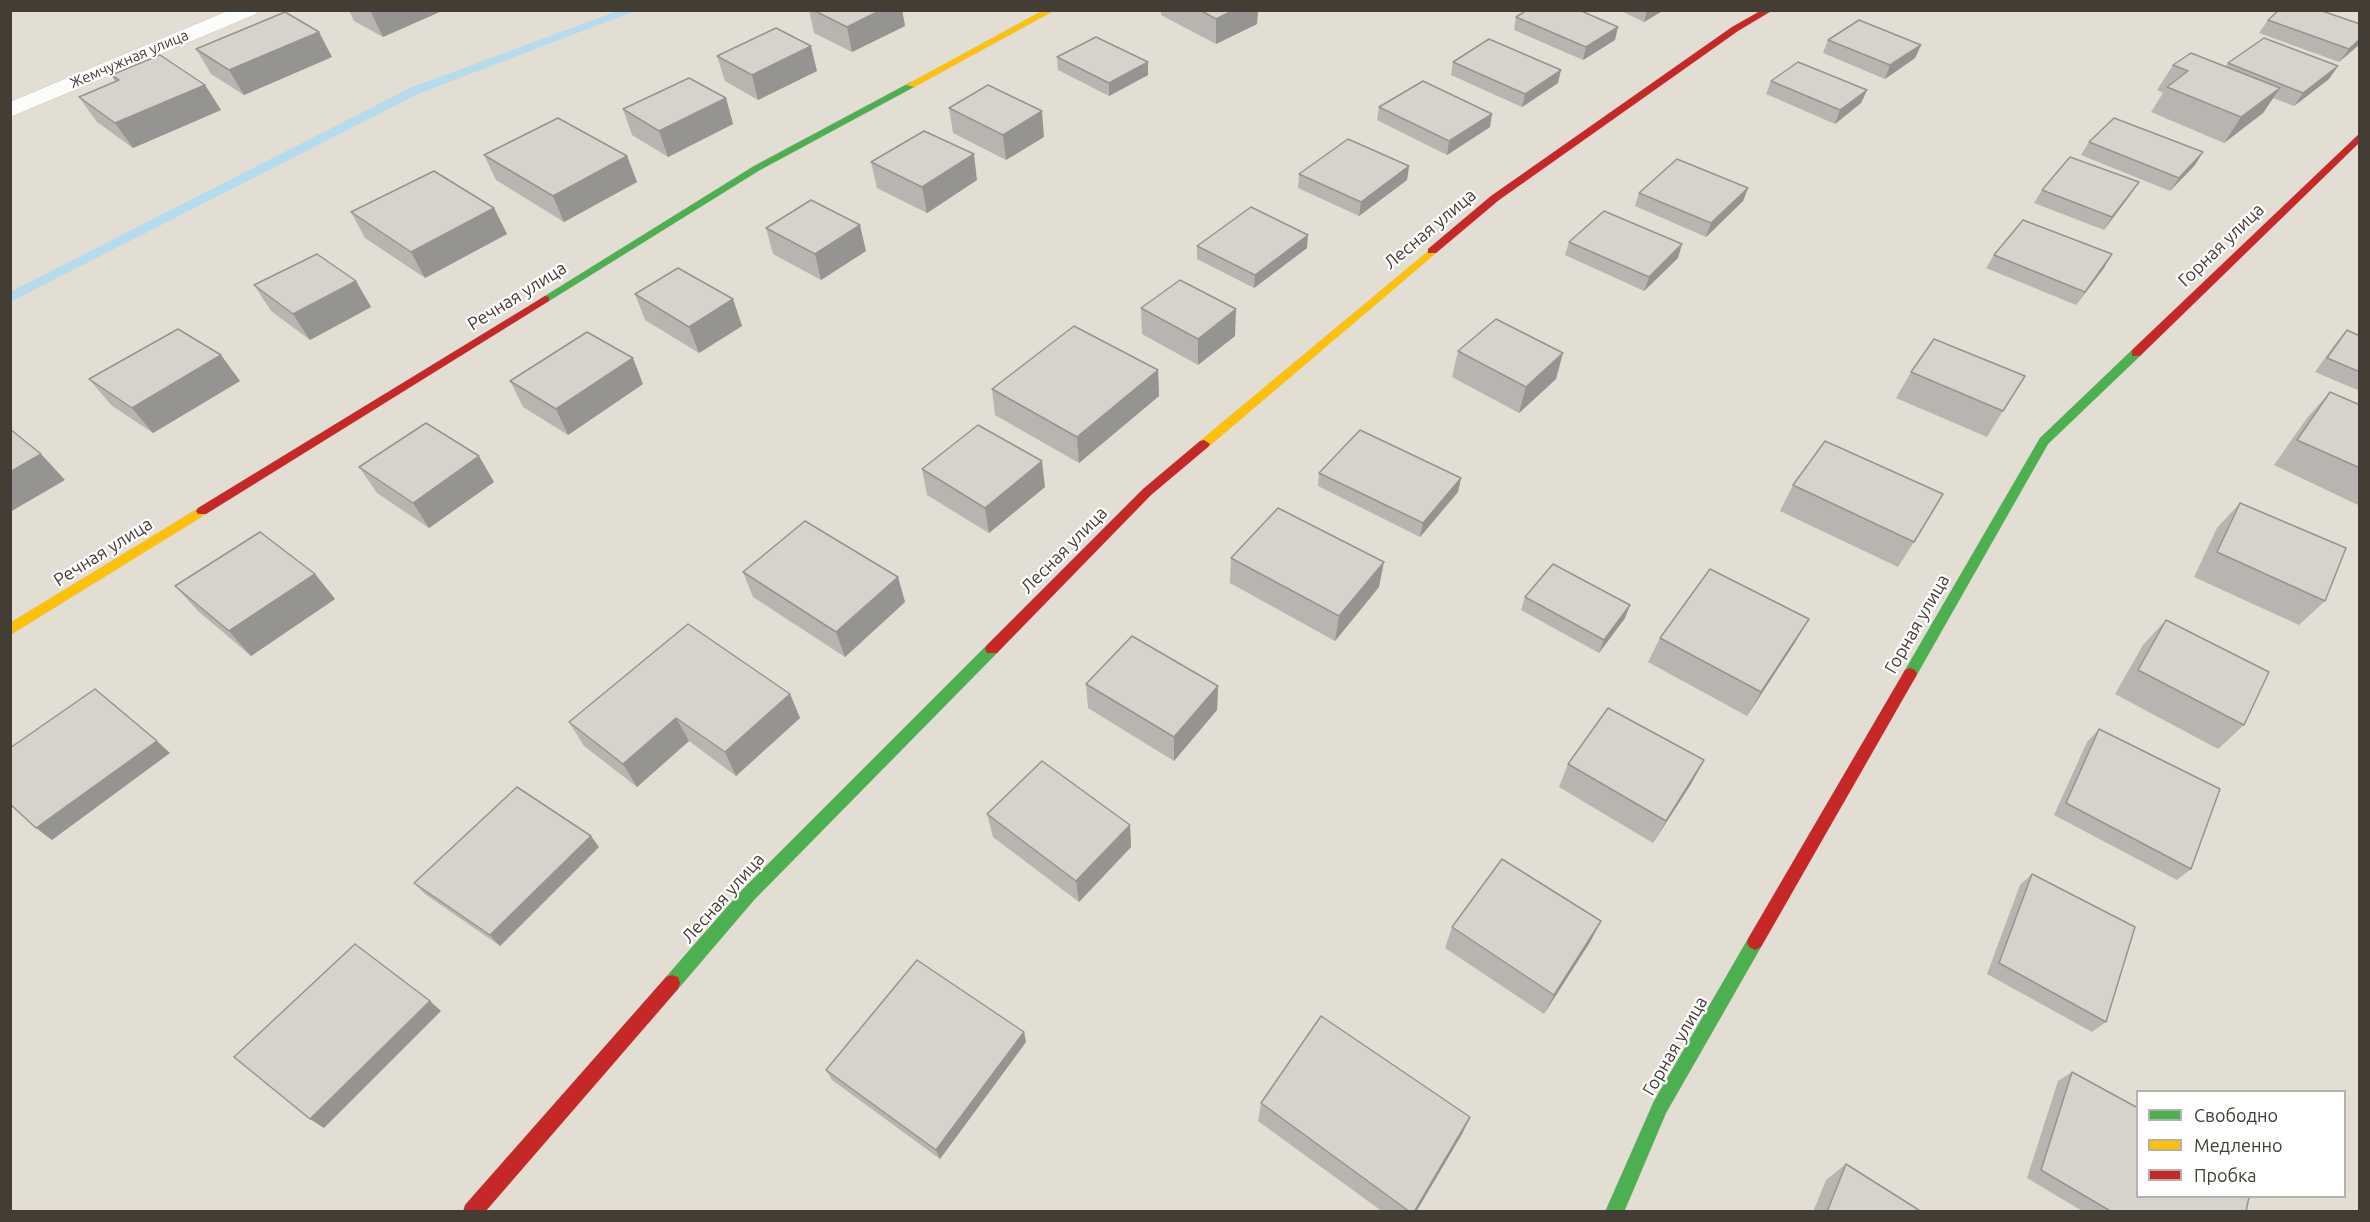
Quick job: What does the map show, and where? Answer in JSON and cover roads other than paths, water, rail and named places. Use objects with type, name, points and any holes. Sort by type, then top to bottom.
[{"type":"street","name":"Жемчужная улица","points":[[10,110],[249,10]]},
{"type":"street","name":"Речная улица","points":[[10,630],[757,168],[1051,10]]},
{"type":"street","name":"Лесная улица","points":[[472,1212],[748,895],[1147,492],[1495,198],[1735,29],[1768,10]]},
{"type":"street","name":"Горная улица","points":[[1614,1212],[1660,1107],[2044,441],[2360,136]]},
{"type":"waterway","points":[[10,298],[414,91],[632,10]]}]
